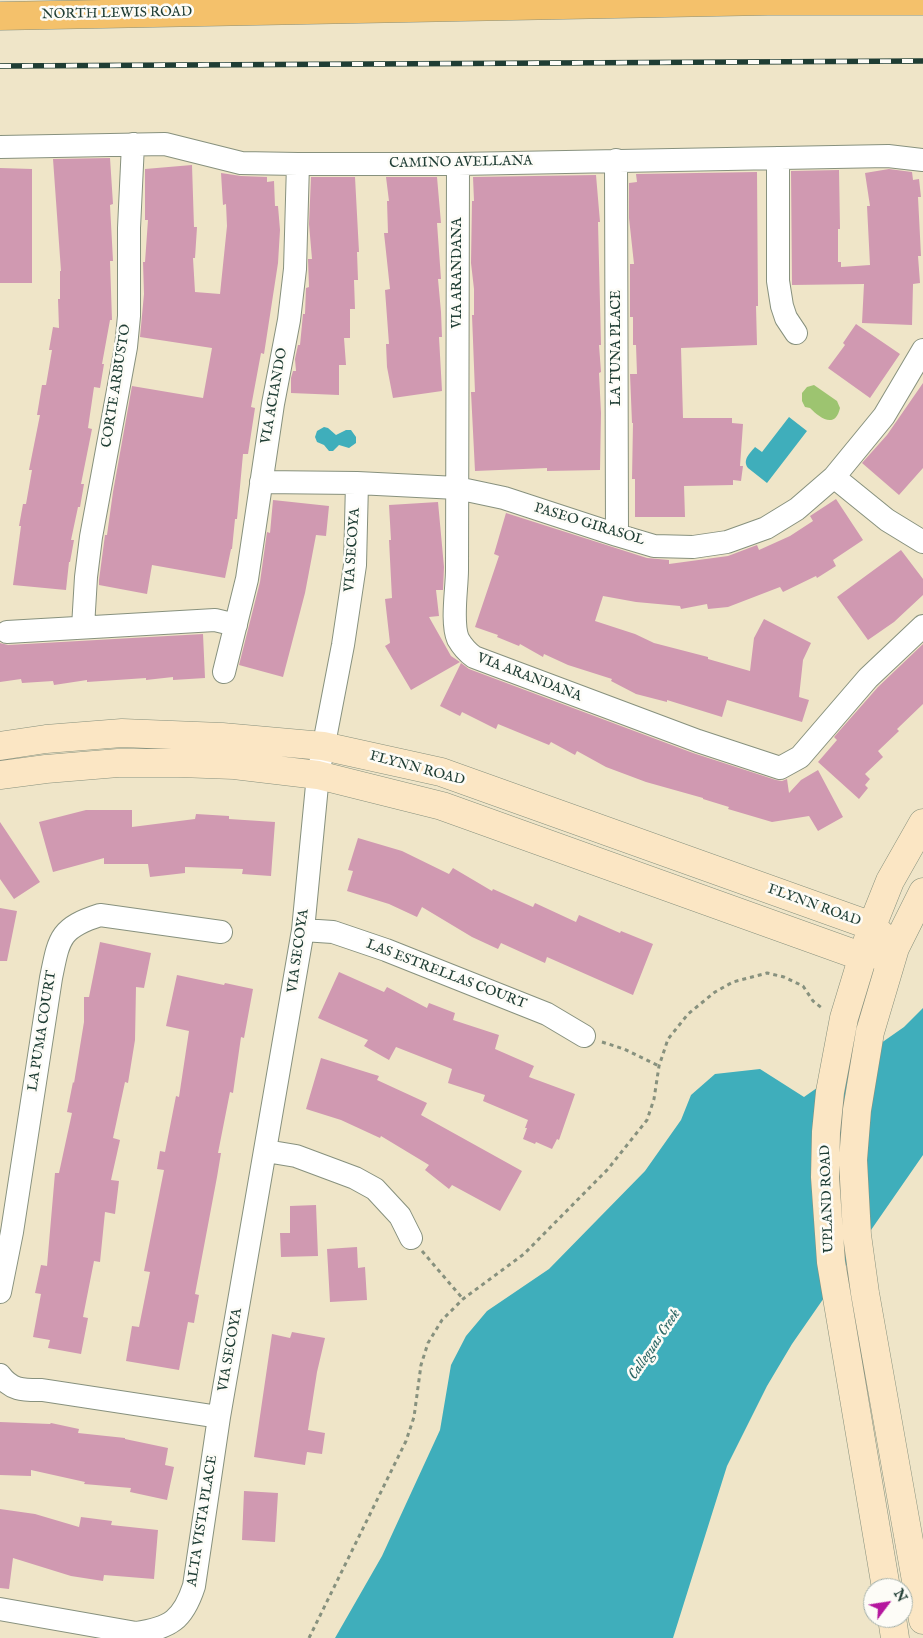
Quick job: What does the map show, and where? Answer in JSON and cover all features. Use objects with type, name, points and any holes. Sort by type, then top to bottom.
[{"type":"main road","name":"NORTH LEWIS ROAD","points":[[0,16],[768,1],[914,1]]},
{"type":"main road","name":"FLYNN ROAD","points":[[0,746],[46,739],[122,733],[222,737],[323,746],[441,772],[872,926],[895,948]]},
{"type":"main road","name":"FLYNN ROAD","points":[[0,775],[118,763],[234,765],[318,775],[442,806],[864,957]]},
{"type":"main road","name":"UPLAND ROAD","points":[[884,1578],[831,1262],[825,1177],[829,1102],[844,1018],[872,926],[890,881],[923,823]]},
{"type":"main road","name":"UPLAND ROAD","points":[[923,892],[895,948],[870,1032],[857,1110],[853,1160],[858,1235],[865,1293],[923,1620]]},
{"type":"main road","points":[[864,957],[895,948]]},
{"type":"street","name":"CORTE ARBUSTO","points":[[83,627],[91,537],[129,316],[129,228],[133,144]]},
{"type":"street","name":"CAMINO AVELLANA","points":[[0,147],[165,144],[241,163],[298,164],[458,164],[888,156],[923,160]]},
{"type":"street","points":[[778,158],[778,281],[786,318],[796,333]]},
{"type":"street","name":"LA TUNA PLACE","points":[[616,160],[617,535]]},
{"type":"street","name":"VIA ACIANDO","points":[[224,672],[247,579],[273,404],[289,320],[295,269],[298,164]]},
{"type":"street","name":"VIA ARANDANA","points":[[458,164],[457,570],[455,626],[458,638],[464,649],[474,657],[612,710],[780,768],[800,757],[868,678],[923,626]]},
{"type":"street","name":"PASEO GIRASOL","points":[[261,482],[357,483],[457,488],[504,498],[654,546],[693,546],[727,542],[766,528],[797,509],[834,477],[884,416],[923,352]]},
{"type":"street","points":[[834,477],[887,520],[923,542]]},
{"type":"street","name":"VIA SECOYA","points":[[219,1417],[303,930],[318,775],[343,645],[355,565],[357,483]]},
{"type":"street","points":[[7,632],[215,620],[236,626]]},
{"type":"street","name":"LA PUMA COURT","points":[[0,1292],[12,1232],[51,978],[58,945],[67,931],[81,921],[100,915],[221,932]]},
{"type":"street","name":"LAS ESTRELLAS COURT","points":[[303,930],[333,932],[386,950],[547,1014],[584,1036]]},
{"type":"street","points":[[266,1150],[296,1156],[354,1178],[375,1189],[400,1216],[411,1238]]},
{"type":"street","points":[[0,1375],[4,1381],[20,1390],[42,1390],[219,1417]]},
{"type":"street","name":"ALTA VISTA PLACE","points":[[0,1609],[136,1633],[158,1630],[171,1623],[182,1612],[190,1599],[194,1586],[219,1417]]},
{"type":"path","points":[[309,1638],[406,1440],[414,1417],[422,1365],[428,1343],[442,1320],[462,1298],[524,1254],[608,1169],[646,1120],[654,1099],[659,1066],[668,1039],[688,1014],[715,992],[733,982],[767,973],[784,977],[803,986],[813,1001],[822,1009],[844,1018]]},
{"type":"path","points":[[584,1036],[624,1049],[659,1066]]},
{"type":"path","points":[[411,1238],[462,1298]]},
{"type":"green space","points":[[814,385],[837,401],[840,408],[838,415],[834,419],[826,420],[810,408],[805,407],[802,401],[802,393],[807,387]]},
{"type":"water","points":[[789,417],[807,431],[767,483],[748,468],[746,459],[755,447],[762,452]]},
{"type":"water","points":[[324,427],[336,435],[346,430],[351,430],[356,437],[356,443],[349,448],[339,445],[333,451],[329,451],[324,445],[317,442],[315,437],[317,431]]},
{"type":"water","name":"Calleguas Creek","points":[[923,1008],[923,1155],[792,1344],[767,1386],[727,1466],[673,1638],[335,1638],[382,1556],[440,1430],[451,1365],[466,1336],[487,1311],[549,1269],[645,1171],[681,1120],[691,1095],[715,1074],[760,1069],[804,1097],[904,1027]]},
{"type":"building","points":[[110,158],[113,204],[110,205],[113,261],[110,261],[112,320],[110,320],[102,364],[104,364],[100,388],[94,387],[88,428],[92,429],[81,484],[84,484],[80,507],[78,507],[71,540],[74,540],[66,590],[13,585],[21,526],[19,526],[23,504],[26,504],[32,470],[29,470],[40,415],[37,415],[42,385],[46,385],[52,350],[49,350],[53,327],[59,328],[58,299],[60,299],[61,271],[53,159]]},
{"type":"building","points":[[192,165],[194,227],[197,227],[195,258],[193,258],[195,292],[220,294],[227,226],[226,204],[223,205],[221,173],[267,177],[267,182],[274,181],[275,206],[278,206],[280,230],[278,263],[264,354],[261,353],[251,407],[255,408],[248,454],[243,454],[237,519],[235,519],[232,549],[225,578],[152,565],[147,594],[99,585],[99,580],[105,535],[107,535],[132,386],[203,398],[212,348],[140,337],[144,294],[143,262],[145,262],[148,220],[145,220],[145,169]]},
{"type":"building","points":[[0,168],[32,169],[32,283],[0,283]]},
{"type":"building","points":[[889,169],[912,172],[913,180],[919,179],[921,197],[918,197],[921,256],[918,256],[920,283],[913,284],[912,325],[862,323],[864,284],[792,285],[791,171],[839,170],[840,229],[838,229],[838,262],[841,262],[841,267],[870,265],[867,206],[870,206],[865,173]]},
{"type":"building","points":[[757,172],[757,345],[681,348],[683,418],[732,418],[732,423],[743,424],[740,466],[743,466],[741,481],[733,480],[733,485],[684,486],[685,517],[635,517],[635,479],[632,479],[633,423],[630,374],[637,374],[636,345],[633,345],[633,317],[630,317],[630,264],[634,264],[629,218],[629,183],[637,182],[636,174]]},
{"type":"building","points":[[596,175],[600,222],[598,222],[601,345],[599,345],[601,372],[599,373],[601,413],[600,470],[547,471],[547,468],[475,471],[471,392],[475,392],[472,315],[474,315],[474,289],[471,263],[472,201],[474,201],[473,177]]},
{"type":"building","points":[[311,177],[355,177],[359,252],[357,252],[358,280],[354,280],[355,309],[350,309],[350,338],[344,338],[346,365],[339,365],[339,395],[291,393],[291,378],[293,371],[296,371],[295,359],[298,345],[300,345],[303,314],[305,314],[306,288],[309,287],[308,259],[312,259],[309,224]]},
{"type":"building","points":[[386,177],[437,177],[441,223],[437,223],[441,279],[438,279],[442,337],[439,337],[442,391],[393,398],[387,367],[386,344],[389,344],[385,290],[390,289],[384,233],[388,233],[387,201],[389,201]]},
{"type":"building","points":[[856,324],[900,354],[870,398],[828,368],[845,345],[843,343]]},
{"type":"building","points":[[923,383],[923,468],[899,495],[862,463],[887,435]]},
{"type":"building","points":[[836,499],[863,540],[833,560],[836,566],[817,578],[816,576],[783,592],[780,587],[728,607],[708,609],[707,604],[681,609],[680,606],[636,602],[603,596],[595,621],[635,634],[654,643],[708,657],[708,659],[750,671],[754,638],[764,619],[811,643],[803,660],[799,697],[809,700],[802,722],[727,700],[722,717],[667,700],[667,702],[636,694],[611,681],[612,679],[568,665],[544,654],[543,657],[520,644],[519,646],[497,637],[498,635],[475,627],[499,556],[494,554],[506,513],[647,558],[669,560],[669,564],[728,556],[757,545],[759,550],[790,536],[813,521],[810,516]]},
{"type":"building","points":[[273,500],[329,506],[326,536],[316,535],[305,593],[283,677],[239,665],[260,582],[267,532],[270,533]]},
{"type":"building","points":[[438,502],[444,567],[443,590],[436,590],[439,616],[429,617],[451,656],[460,662],[411,690],[385,646],[390,643],[385,599],[392,598],[389,505]]},
{"type":"building","points":[[901,550],[923,579],[923,595],[894,622],[868,640],[837,597]]},
{"type":"building","points":[[203,634],[205,678],[173,680],[173,677],[87,682],[87,680],[54,685],[53,681],[22,683],[21,679],[0,682],[0,643],[8,645]]},
{"type":"building","points":[[923,644],[923,704],[878,751],[883,757],[865,774],[870,779],[865,785],[868,788],[859,799],[818,762],[837,740],[834,737],[878,687]]},
{"type":"building","points":[[461,663],[469,669],[693,753],[776,780],[782,781],[787,779],[789,793],[801,780],[818,770],[843,817],[818,831],[809,816],[772,822],[728,809],[729,807],[703,798],[646,782],[606,767],[577,751],[575,755],[551,742],[549,745],[498,724],[496,729],[462,712],[460,716],[440,706]]},
{"type":"building","points":[[86,810],[132,810],[132,827],[195,819],[196,814],[229,816],[229,819],[275,822],[271,876],[242,874],[243,869],[185,867],[185,873],[150,877],[148,864],[104,864],[104,858],[53,872],[39,822]]},
{"type":"building","points":[[0,822],[40,882],[14,899],[0,879]]},
{"type":"building","points":[[358,838],[402,851],[449,874],[453,868],[492,891],[493,889],[533,907],[535,903],[576,922],[579,915],[620,933],[621,931],[653,944],[633,995],[547,957],[545,963],[501,943],[498,949],[472,937],[422,907],[417,917],[389,904],[347,891],[353,871],[348,870]]},
{"type":"building","points":[[0,908],[17,911],[7,961],[0,961]]},
{"type":"building","points":[[100,942],[151,953],[144,988],[136,987],[135,1040],[128,1083],[125,1082],[113,1138],[120,1140],[111,1180],[119,1181],[115,1214],[105,1212],[100,1262],[94,1261],[83,1317],[88,1318],[81,1354],[48,1348],[50,1340],[33,1337],[41,1294],[35,1293],[41,1265],[47,1266],[55,1173],[59,1173],[72,1113],[67,1112],[84,1022],[84,997],[89,997]]},
{"type":"building","points":[[339,972],[384,992],[387,987],[427,1008],[429,1003],[455,1013],[453,1020],[499,1035],[495,1049],[534,1066],[529,1077],[575,1094],[559,1140],[557,1139],[552,1149],[523,1139],[528,1120],[483,1101],[485,1095],[448,1083],[452,1069],[396,1047],[389,1060],[364,1046],[368,1040],[318,1018]]},
{"type":"building","points":[[177,975],[253,989],[244,1038],[241,1037],[233,1093],[230,1092],[218,1153],[221,1153],[195,1294],[199,1295],[194,1323],[188,1322],[179,1370],[126,1361],[132,1326],[139,1327],[150,1272],[144,1271],[164,1170],[157,1169],[160,1151],[165,1152],[176,1096],[179,1097],[189,1031],[166,1026]]},
{"type":"building","points":[[321,1058],[379,1076],[377,1080],[427,1103],[421,1115],[522,1171],[500,1211],[452,1185],[449,1189],[425,1170],[429,1165],[381,1136],[380,1138],[341,1120],[306,1109]]},
{"type":"building","points":[[316,1205],[318,1256],[281,1257],[280,1233],[290,1233],[290,1206]]},
{"type":"building","points":[[357,1247],[358,1268],[365,1267],[367,1300],[330,1302],[327,1249]]},
{"type":"building","points":[[292,1332],[325,1338],[317,1372],[308,1430],[325,1433],[322,1454],[307,1452],[305,1465],[254,1457],[272,1334],[290,1338]]},
{"type":"building","points":[[0,1422],[51,1423],[79,1429],[78,1433],[125,1438],[168,1448],[165,1465],[174,1467],[167,1500],[130,1492],[131,1488],[84,1484],[85,1482],[31,1470],[31,1476],[0,1475]]},
{"type":"building","points":[[244,1491],[278,1493],[275,1542],[242,1540]]},
{"type":"building","points":[[0,1509],[35,1514],[79,1527],[81,1517],[112,1521],[111,1525],[158,1530],[154,1579],[104,1575],[103,1581],[71,1576],[13,1558],[9,1589],[0,1588]]},
{"type":"railway","points":[[0,66],[923,61]]}]
